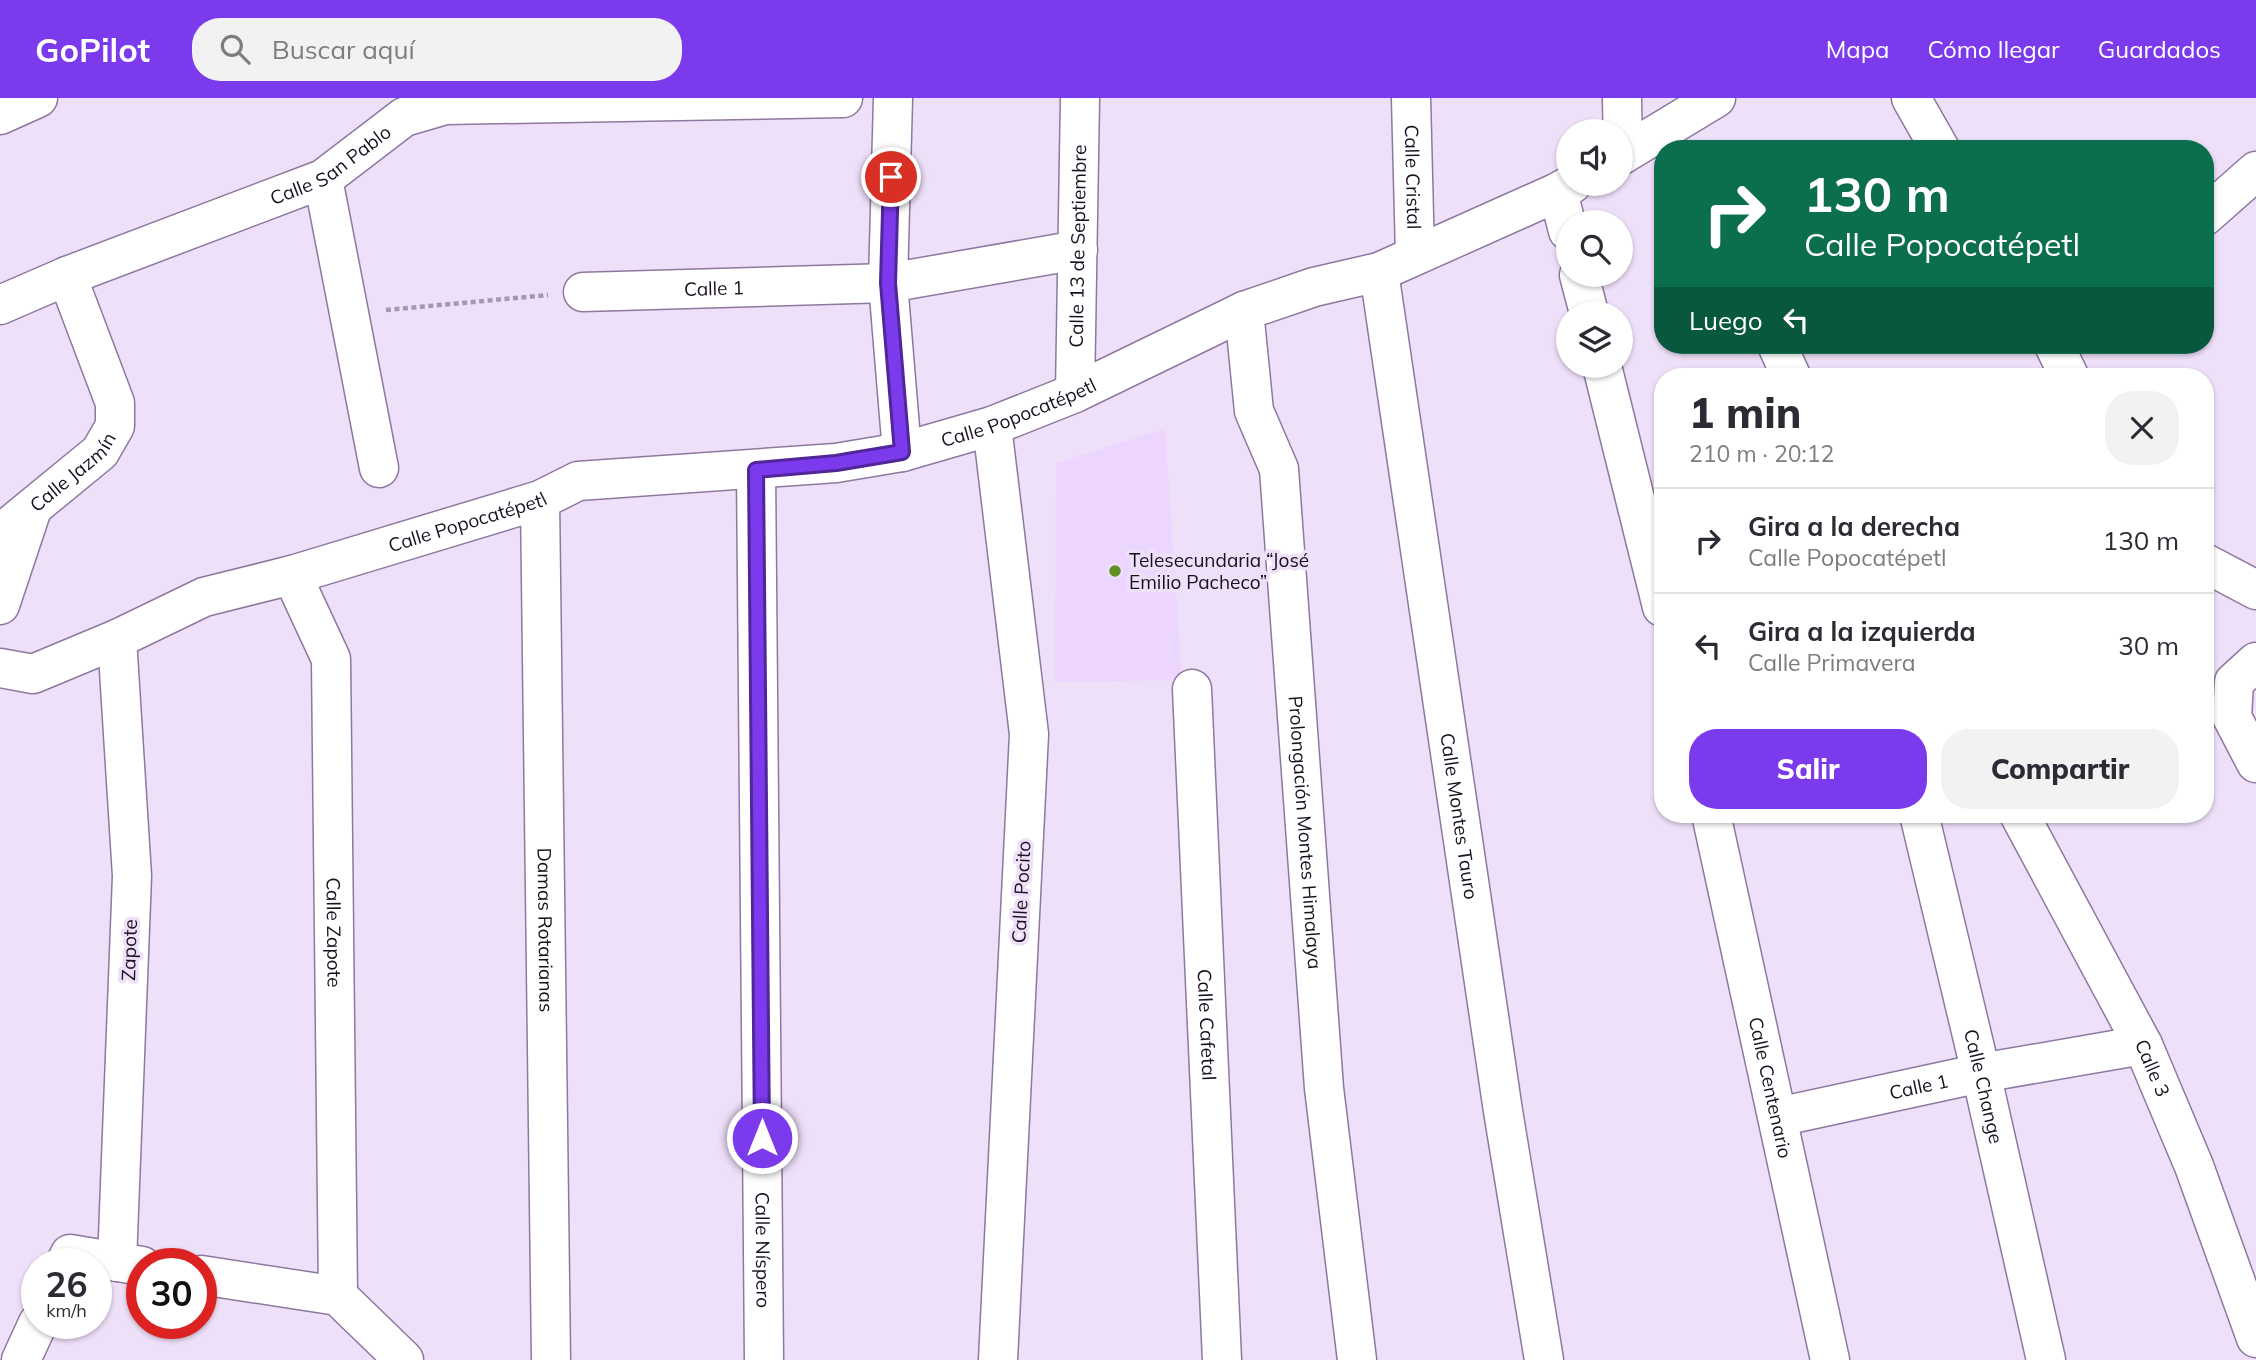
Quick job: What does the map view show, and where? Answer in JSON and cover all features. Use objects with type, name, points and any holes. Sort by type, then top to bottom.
[{"type":"street","points":[[0,115],[38,98]]},
{"type":"street","name":"Calle San Pablo","points":[[0,304],[323,179],[404,117],[446,105],[843,98]]},
{"type":"street","points":[[893,98],[888,283],[902,452]]},
{"type":"street","name":"Calle 13 de Septiembre","points":[[1075,393],[1080,98]]},
{"type":"street","name":"Calle Cristal","points":[[1411,98],[1415,255]]},
{"type":"street","points":[[1622,98],[1622,119]]},
{"type":"street","points":[[1682,135],[1716,98]]},
{"type":"street","points":[[1911,98],[1935,140]]},
{"type":"street","points":[[1633,151],[1654,144]]},
{"type":"street","points":[[2214,208],[2256,172]]},
{"type":"street","points":[[323,179],[379,468]]},
{"type":"street","name":"Calle Popocatépetl","points":[[0,668],[33,674],[117,639],[204,597],[292,575],[540,500],[578,481],[836,463],[902,452],[992,426],[1075,393],[1244,311],[1314,287],[1379,272],[1556,192]]},
{"type":"street","name":"Calle 1","points":[[583,292],[888,283],[1078,250]]},
{"type":"street","name":"Calle Montes Tauro","points":[[1379,272],[1501,1097],[1544,1360]]},
{"type":"street","name":"Calle Jazmín","points":[[0,534],[100,452],[115,426],[115,403],[67,276]]},
{"type":"street","name":"Prolongación Montes Himalaya","points":[[1244,311],[1254,411],[1279,469],[1325,1088],[1357,1360]]},
{"type":"street","points":[[1605,378],[1654,575]]},
{"type":"street","name":"Calle Pocito","points":[[992,426],[1029,734],[998,1360]]},
{"type":"street","name":"Calle Níspero","points":[[756,470],[764,1360]]},
{"type":"street","name":"Damas Rotarianas","points":[[540,500],[551,1360]]},
{"type":"street","points":[[0,605],[32,509]]},
{"type":"street","points":[[2214,568],[2256,590]]},
{"type":"street","name":"Calle Zapote","points":[[292,575],[331,659],[338,1296]]},
{"type":"street","name":"Zapote","points":[[117,639],[132,876],[130,1248]]},
{"type":"street","points":[[2256,662],[2234,682],[2232,717],[2256,763]]},
{"type":"street","name":"Calle Cafetal","points":[[1192,689],[1222,1360]]},
{"type":"street","name":"Calle Centenario","points":[[1713,823],[1830,1360]]},
{"type":"street","name":"Calle Change","points":[[1921,823],[2046,1360]]},
{"type":"street","name":"Calle 3","points":[[2024,823],[2143,1045],[2194,1166],[2256,1338]]},
{"type":"street","name":"Calle 1","points":[[1778,1117],[1981,1073],[2143,1045]]},
{"type":"street","points":[[217,1277],[338,1296],[404,1360]]},
{"type":"street","points":[[21,1360],[31,1339]]},
{"type":"path","points":[[350,314],[583,292]]},
{"type":"shaded area","name":"Telesecundaria “José Emilio Pacheco”","points":[[1165,429],[1182,680],[1055,682],[1056,463]]},
{"type":"place","name":"Telesecundaria “José Emilio Pacheco”","points":[[1115,571]]},
{"type":"route","points":[[762,1138],[756,470],[836,463],[902,452],[888,283],[891,177]]}]
